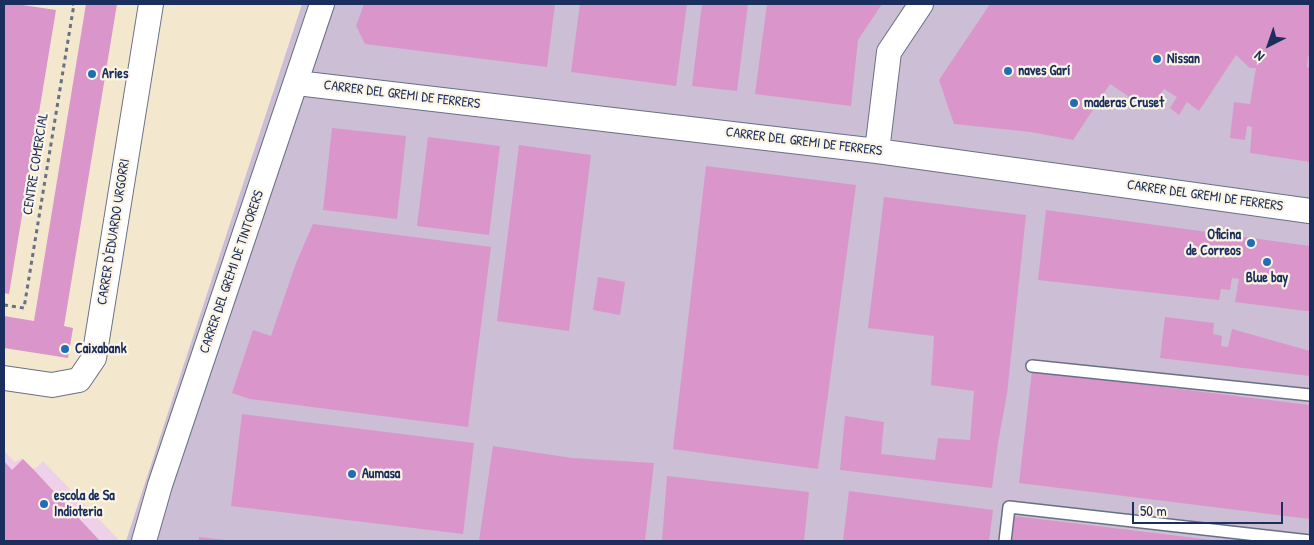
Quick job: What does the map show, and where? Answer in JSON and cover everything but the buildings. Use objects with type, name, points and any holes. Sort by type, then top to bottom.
[{"type":"street","name":"CARRER D'EDUARDO URGORRI","points":[[4,378],[52,385],[79,380],[94,358],[151,4]]},
{"type":"street","name":"CARRER DEL GREMI DE TINTORERS","points":[[144,541],[160,485],[297,83],[322,4]]},
{"type":"street","points":[[877,151],[890,52],[921,4]]},
{"type":"street","name":"CARRER DEL GREMI DE FERRERS","points":[[297,83],[877,151],[1310,211]]},
{"type":"lane","points":[[1032,366],[1310,395]]},
{"type":"lane","points":[[1005,541],[1009,507],[1310,540]]},
{"type":"path","name":"CENTRE COMERCIAL","points":[[4,305],[24,308],[74,4],[72,4]]},
{"type":"shaded area","points":[[302,4],[1310,4],[1310,541],[126,541]]},
{"type":"shaded area","name":"escola de Sa Indioteria","points":[[4,451],[15,462],[21,458],[32,469],[36,468],[43,461],[118,539],[117,541],[4,541]]},
{"type":"place","name":"Nissan","points":[[1157,59]]},
{"type":"place","name":"naves Garí","points":[[1008,71]]},
{"type":"place","name":"Aries","points":[[92,74]]},
{"type":"place","name":"maderas Cruset","points":[[1074,103]]},
{"type":"place","name":"Oficina de Correos","points":[[1251,243]]},
{"type":"place","name":"Blue bay","points":[[1267,262]]},
{"type":"place","name":"Caixabank","points":[[65,349]]},
{"type":"place","name":"Aumasa","points":[[352,474]]},
{"type":"place","name":"escola de Sa Indioteria","points":[[44,504]]}]
